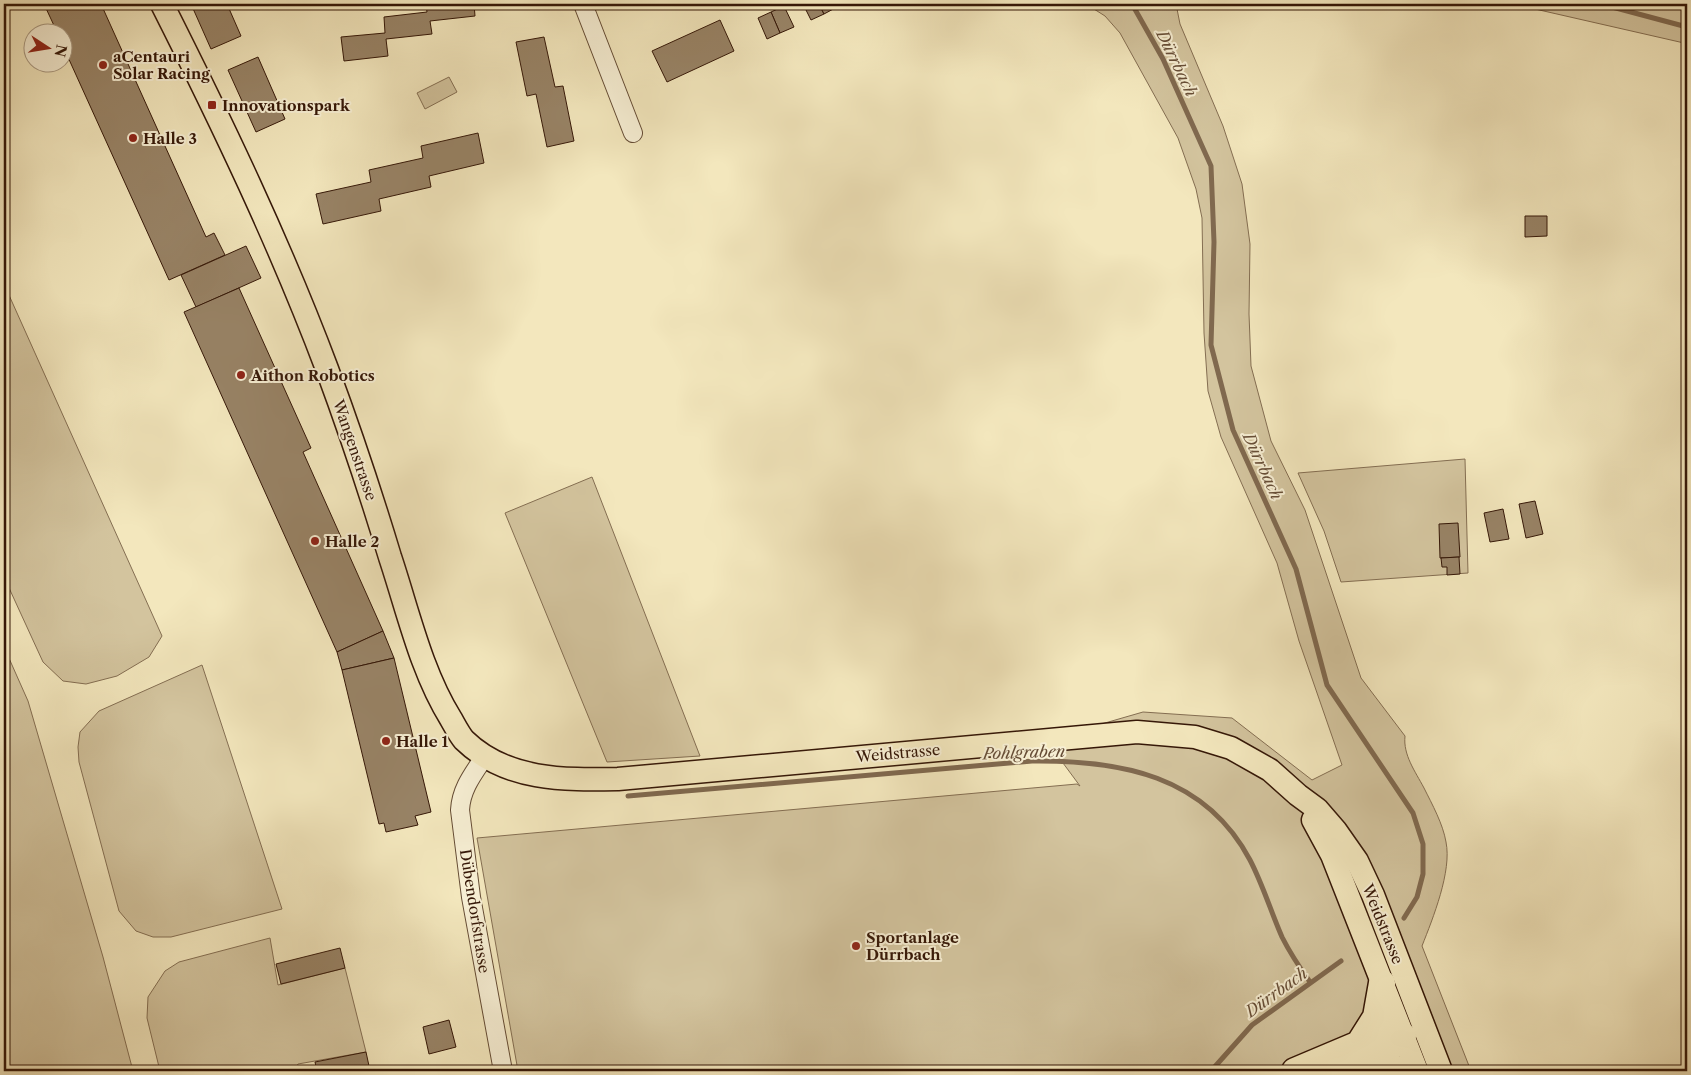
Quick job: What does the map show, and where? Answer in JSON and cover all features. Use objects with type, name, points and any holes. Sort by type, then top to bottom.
[{"type":"highway","points":[[1348,1060],[1376,1017],[1382,983]]},
{"type":"highway","points":[[1348,1060],[1379,1036],[1403,1036]]},
{"type":"highway","points":[[1295,1071],[1348,1060],[1376,1064],[1403,1071]]},
{"type":"main road","name":"Wangenstrasse","points":[[162,4],[245,172],[304,310],[350,435],[414,632],[440,702],[463,738],[485,756]]},
{"type":"main road","name":"Weidstrasse","points":[[485,756],[522,773],[542,778],[571,780],[618,779],[1137,732],[1195,737],[1231,748],[1270,770],[1298,796],[1317,809],[1336,831],[1356,860],[1373,895],[1441,1071]]},
{"type":"main road","name":"Weidstrasse","points":[[1298,796],[1332,855],[1417,1071]]},
{"type":"main road","points":[[1411,993],[1412,1008],[1409,1023],[1403,1036],[1414,1040],[1420,1045],[1432,1071]]},
{"type":"street","points":[[583,4],[632,133]]},
{"type":"street","name":"Dübendorfstrasse","points":[[485,756],[465,786],[460,798],[460,810],[471,897],[503,1071]]},
{"type":"shaded area","points":[[1086,4],[1176,4],[1180,24],[1223,126],[1242,184],[1250,244],[1249,314],[1251,366],[1271,441],[1305,510],[1361,678],[1405,736],[1408,756],[1434,807],[1445,835],[1447,854],[1444,880],[1422,946],[1471,1071],[1417,1071],[1376,1017],[1295,1071],[518,1071],[477,838],[1077,784],[1080,786],[1046,740],[1143,712],[1232,718],[1312,780],[1342,765],[1299,641],[1277,563],[1221,437],[1208,391],[1204,333],[1202,218],[1196,189],[1178,138],[1120,33],[1105,16]]},
{"type":"shaded area","points":[[1513,4],[1687,4],[1687,38],[1684,43]]},
{"type":"shaded area","points":[[449,77],[457,92],[425,109],[417,93]]},
{"type":"shaded area","points":[[4,284],[162,636],[149,657],[117,676],[86,684],[63,681],[43,662],[4,577]]},
{"type":"shaded area","points":[[1465,459],[1468,573],[1341,582],[1324,531],[1298,473]]},
{"type":"shaded area","points":[[592,477],[700,756],[607,762],[505,513]]},
{"type":"shaded area","points":[[4,647],[28,701],[103,957],[133,1071],[4,1071]]},
{"type":"shaded area","points":[[202,665],[282,909],[171,937],[153,937],[136,931],[119,911],[79,762],[80,732],[99,711]]},
{"type":"shaded area","points":[[270,938],[278,985],[345,968],[366,1052],[298,1064],[294,1071],[160,1071],[147,1018],[148,997],[165,971],[179,962]]},
{"type":"building","name":"Halle 3","points":[[44,4],[101,4],[206,237],[214,233],[225,255],[169,280],[72,66],[72,22],[52,22]]},
{"type":"building","points":[[191,4],[227,4],[241,36],[211,49]]},
{"type":"building","points":[[426,4],[474,4],[475,16],[430,21],[432,34],[386,39],[388,56],[344,61],[341,37],[385,33],[384,17],[427,12]]},
{"type":"building","points":[[803,4],[819,4],[824,14],[811,20]]},
{"type":"building","points":[[819,4],[836,4],[837,7],[824,14]]},
{"type":"building","points":[[784,6],[794,27],[780,33],[771,12]]},
{"type":"building","points":[[771,12],[780,33],[767,39],[758,18]]},
{"type":"building","points":[[720,20],[734,51],[667,82],[652,51]]},
{"type":"building","points":[[544,37],[555,87],[563,86],[574,141],[547,147],[536,94],[527,96],[516,42]]},
{"type":"building","points":[[258,57],[285,119],[256,132],[228,70]]},
{"type":"building","points":[[478,133],[484,163],[429,176],[431,187],[379,199],[381,211],[323,224],[316,194],[371,182],[369,170],[423,158],[421,146]]},
{"type":"building","points":[[1525,216],[1547,216],[1547,236],[1525,237]]},
{"type":"building","points":[[246,246],[261,278],[196,307],[181,275]]},
{"type":"building","name":"Halle 2","points":[[239,288],[311,448],[303,452],[383,631],[337,652],[184,312]]},
{"type":"building","points":[[1535,501],[1543,534],[1526,538],[1519,504]]},
{"type":"building","points":[[1503,509],[1509,539],[1490,542],[1484,513]]},
{"type":"building","points":[[1458,523],[1460,557],[1440,558],[1439,524]]},
{"type":"building","points":[[1459,557],[1460,574],[1447,575],[1447,567],[1442,567],[1441,558]]},
{"type":"building","points":[[383,631],[394,658],[342,670],[337,652]]},
{"type":"building","name":"Halle 1","points":[[394,658],[431,812],[415,816],[418,825],[386,832],[384,823],[379,824],[342,670]]},
{"type":"building","points":[[340,948],[345,968],[281,984],[276,964]]},
{"type":"building","points":[[449,1020],[456,1047],[429,1054],[423,1027]]},
{"type":"building","points":[[366,1052],[369,1066],[342,1071],[317,1071],[315,1062]]},
{"type":"waterway","name":"Dürrbach","points":[[1132,4],[1163,59],[1211,166],[1214,242],[1211,345],[1233,430],[1296,569],[1327,685],[1413,813],[1423,844],[1423,874],[1417,897],[1404,918]]},
{"type":"waterway","points":[[1601,4],[1687,27]]},
{"type":"waterway","name":"Pohlgraben","points":[[628,796],[1032,761],[1065,761],[1128,769],[1157,778],[1184,791],[1209,809],[1231,831],[1255,869],[1285,943],[1310,982]]},
{"type":"waterway","name":"Dürrbach","points":[[1211,1071],[1252,1025],[1341,961]]},
{"type":"place","name":"aCentauri Solar Racing","points":[[103,65]]},
{"type":"place","name":"Innovationspark","points":[[212,105]]},
{"type":"place","name":"Halle 3","points":[[133,138]]},
{"type":"place","name":"Aithon Robotics","points":[[241,375]]},
{"type":"place","name":"Halle 2","points":[[315,541]]},
{"type":"place","name":"Halle 1","points":[[386,741]]},
{"type":"place","name":"Sportanlage Dürrbach","points":[[856,946]]}]
